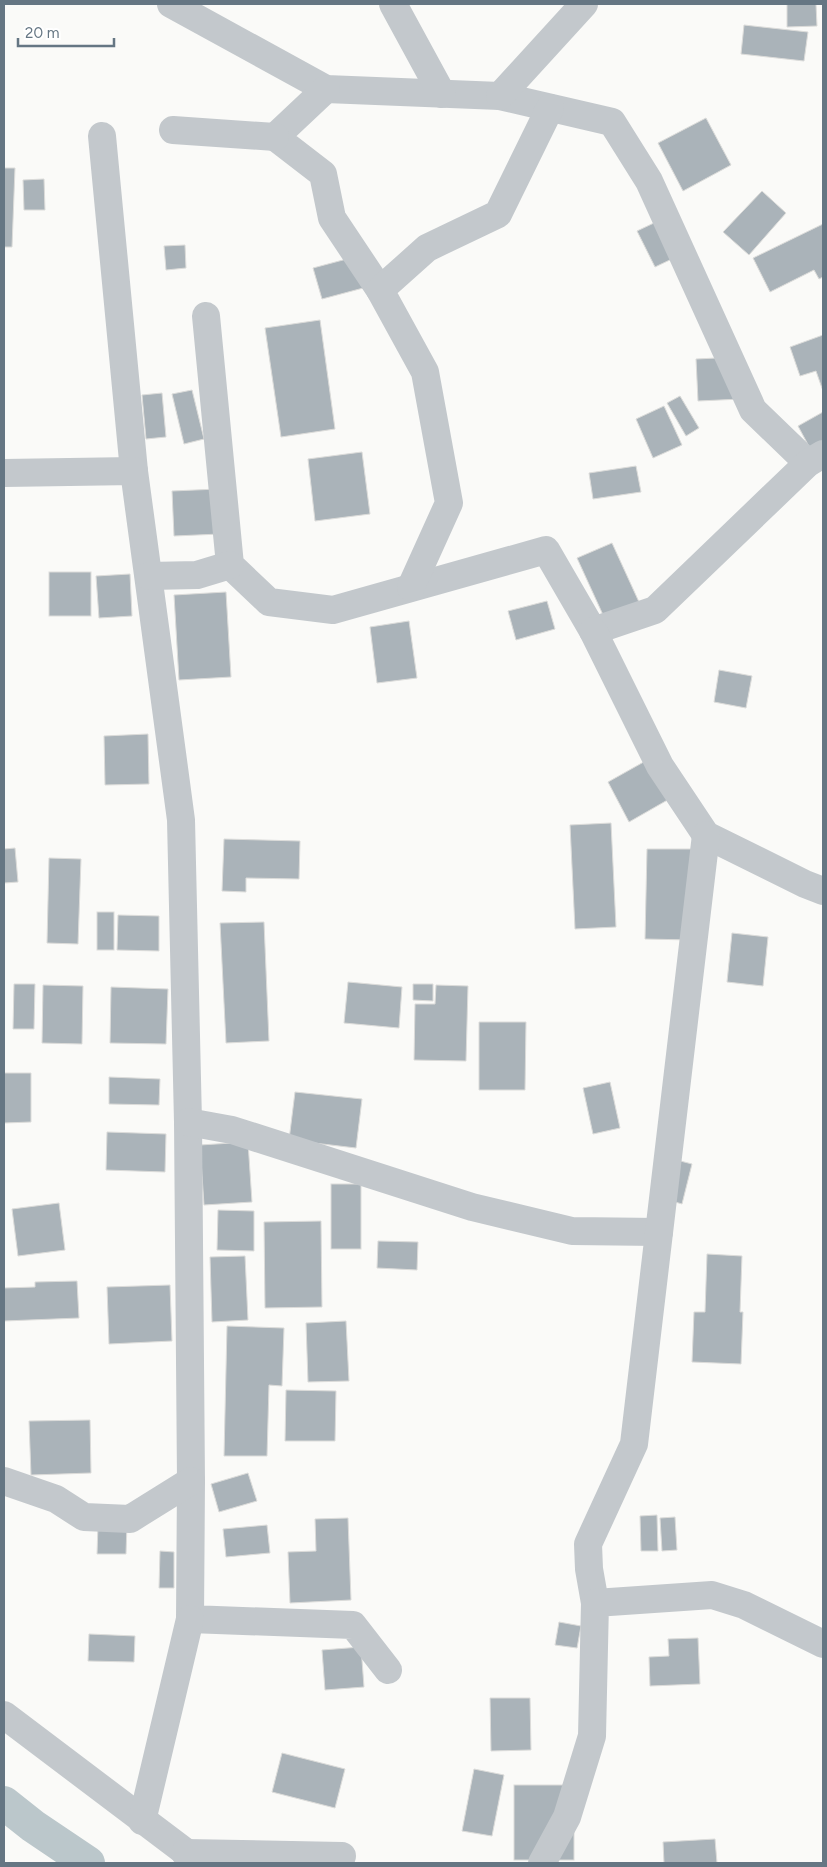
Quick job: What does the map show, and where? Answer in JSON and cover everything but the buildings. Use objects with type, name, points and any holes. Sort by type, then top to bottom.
[{"type":"street","points":[[171,4],[326,89],[500,96],[612,122],[649,181],[753,410],[816,458],[655,610],[593,631]]},
{"type":"street","points":[[393,4],[442,94]]},
{"type":"street","points":[[500,96],[584,4]]},
{"type":"street","points":[[275,137],[326,89]]},
{"type":"street","points":[[380,290],[428,248],[498,214],[550,108]]},
{"type":"street","points":[[173,130],[275,137],[323,174],[332,218],[380,290],[425,372],[449,503],[411,587]]},
{"type":"street","points":[[102,136],[134,471],[182,820],[188,1122],[191,1481],[190,1619],[142,1821]]},
{"type":"street","points":[[206,316],[230,566],[269,602],[333,610],[546,550],[593,631],[660,766],[706,835],[823,891]]},
{"type":"street","points":[[4,473],[134,471]]},
{"type":"street","points":[[149,576],[197,575],[230,566]]},
{"type":"street","points":[[542,1863],[568,1818],[592,1736],[595,1603],[588,1569],[588,1544],[634,1444],[706,835]]},
{"type":"street","points":[[188,1122],[232,1130],[472,1207],[562,1229],[572,1231],[659,1232]]},
{"type":"street","points":[[4,1480],[56,1499],[84,1517],[130,1519],[191,1481]]},
{"type":"street","points":[[595,1603],[712,1595],[744,1605],[823,1644]]},
{"type":"street","points":[[190,1619],[353,1625],[388,1670]]},
{"type":"street","points":[[4,1715],[192,1858],[342,1856]]},
{"type":"waterway","points":[[4,1803],[33,1826],[88,1863]]}]
